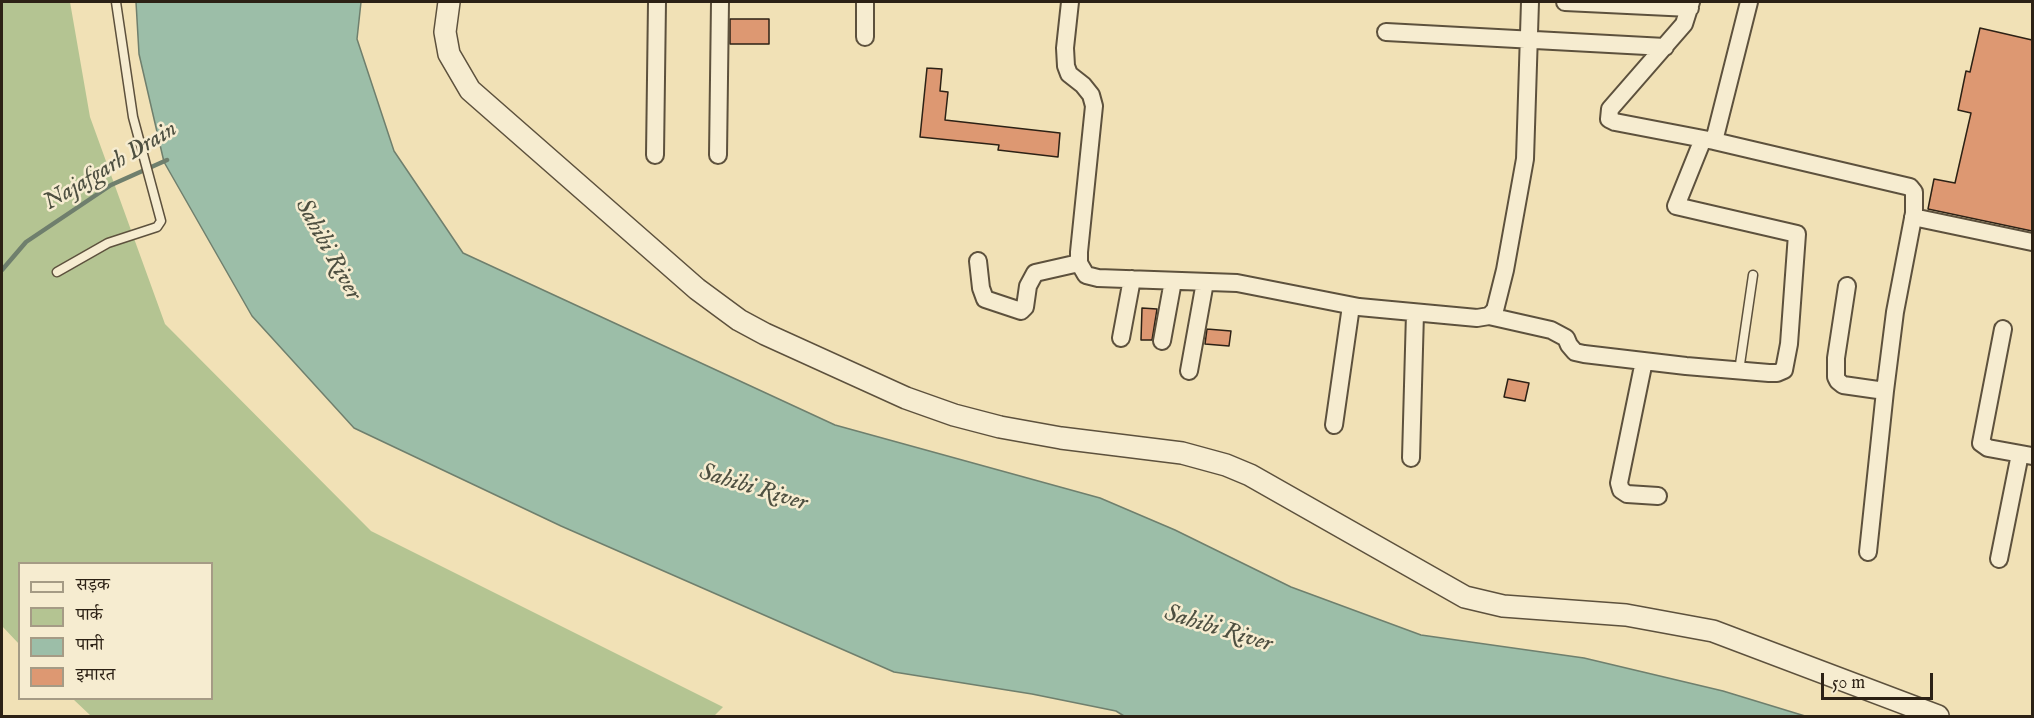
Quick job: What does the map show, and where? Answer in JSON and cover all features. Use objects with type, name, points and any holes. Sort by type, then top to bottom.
[{"type":"street","points":[[448,2],[445,32],[449,54],[470,90],[697,289],[740,320],[765,334],[906,398],[954,415],[1000,427],[1061,438],[1182,453],[1226,465],[1250,476],[1465,597],[1503,606],[1626,615],[1713,631],[1938,717]]},
{"type":"street","points":[[655,155],[657,2]]},
{"type":"street","points":[[718,155],[720,2]]},
{"type":"street","points":[[865,2],[865,37]]},
{"type":"street","points":[[1070,2],[1065,48],[1066,66],[1070,74],[1091,95],[1094,106],[1079,263],[1086,275],[1098,278],[1237,283],[1351,306],[1465,317],[1489,316],[1551,330],[1566,338],[1575,352],[1739,371],[1777,373],[1784,369],[1789,344],[1797,234],[1676,206],[1709,140],[1749,2]]},
{"type":"street","points":[[1489,316],[1495,310],[1499,296],[1526,159],[1530,2]]},
{"type":"street","points":[[1565,2],[1691,5],[1684,24],[1610,109],[1609,119],[1910,187],[1914,192],[1913,217],[1895,312],[1868,552]]},
{"type":"street","points":[[1386,33],[1665,47]]},
{"type":"street","points":[[1913,217],[2032,242]]},
{"type":"street","points":[[978,261],[981,288],[985,298],[1021,311],[1025,307],[1028,286],[1035,273],[1079,263]]},
{"type":"street","points":[[1121,338],[1132,279]]},
{"type":"street","points":[[1162,341],[1173,281]]},
{"type":"street","points":[[1189,371],[1205,282]]},
{"type":"street","points":[[1847,286],[1836,358],[1836,377],[1843,385],[1885,391]]},
{"type":"street","points":[[1334,425],[1351,306]]},
{"type":"street","points":[[1411,458],[1415,313]]},
{"type":"street","points":[[1999,559],[2026,455],[1988,448],[1982,445],[1981,441],[2002,329]]},
{"type":"street","points":[[1644,361],[1619,483],[1621,490],[1627,494],[1658,496]]},
{"type":"lane","points":[[57,273],[108,243],[157,227],[160,221],[133,117],[116,2]]},
{"type":"lane","points":[[1739,371],[1753,275]]},
{"type":"green space","points":[[2,2],[70,2],[90,117],[165,324],[371,531],[723,707],[714,716],[91,716],[74,700],[213,700],[213,562],[18,562],[18,643],[2,626]]},
{"type":"water","name":"Sahibi River","points":[[136,2],[361,2],[357,39],[394,151],[463,253],[835,425],[1100,498],[1175,530],[1291,587],[1421,635],[1584,658],[1723,691],[1805,716],[1124,716],[1116,711],[1032,694],[894,672],[561,526],[354,428],[252,316],[164,162],[139,54]]},
{"type":"building","points":[[730,19],[769,19],[769,44],[730,44]]},
{"type":"building","points":[[1980,28],[2032,40],[2032,231],[1928,209],[1934,179],[1955,183],[1971,113],[1958,110],[1966,71],[1970,72]]},
{"type":"building","points":[[927,68],[942,69],[940,91],[948,92],[945,120],[1060,133],[1058,157],[998,150],[999,145],[920,137]]},
{"type":"building","points":[[1142,308],[1157,309],[1152,340],[1141,340]]},
{"type":"building","points":[[1207,329],[1231,331],[1229,346],[1205,344]]},
{"type":"building","points":[[1508,379],[1529,383],[1525,401],[1504,397]]},
{"type":"waterway","name":"Najafgarh Drain","points":[[2,270],[26,242],[111,185],[167,160]]}]
